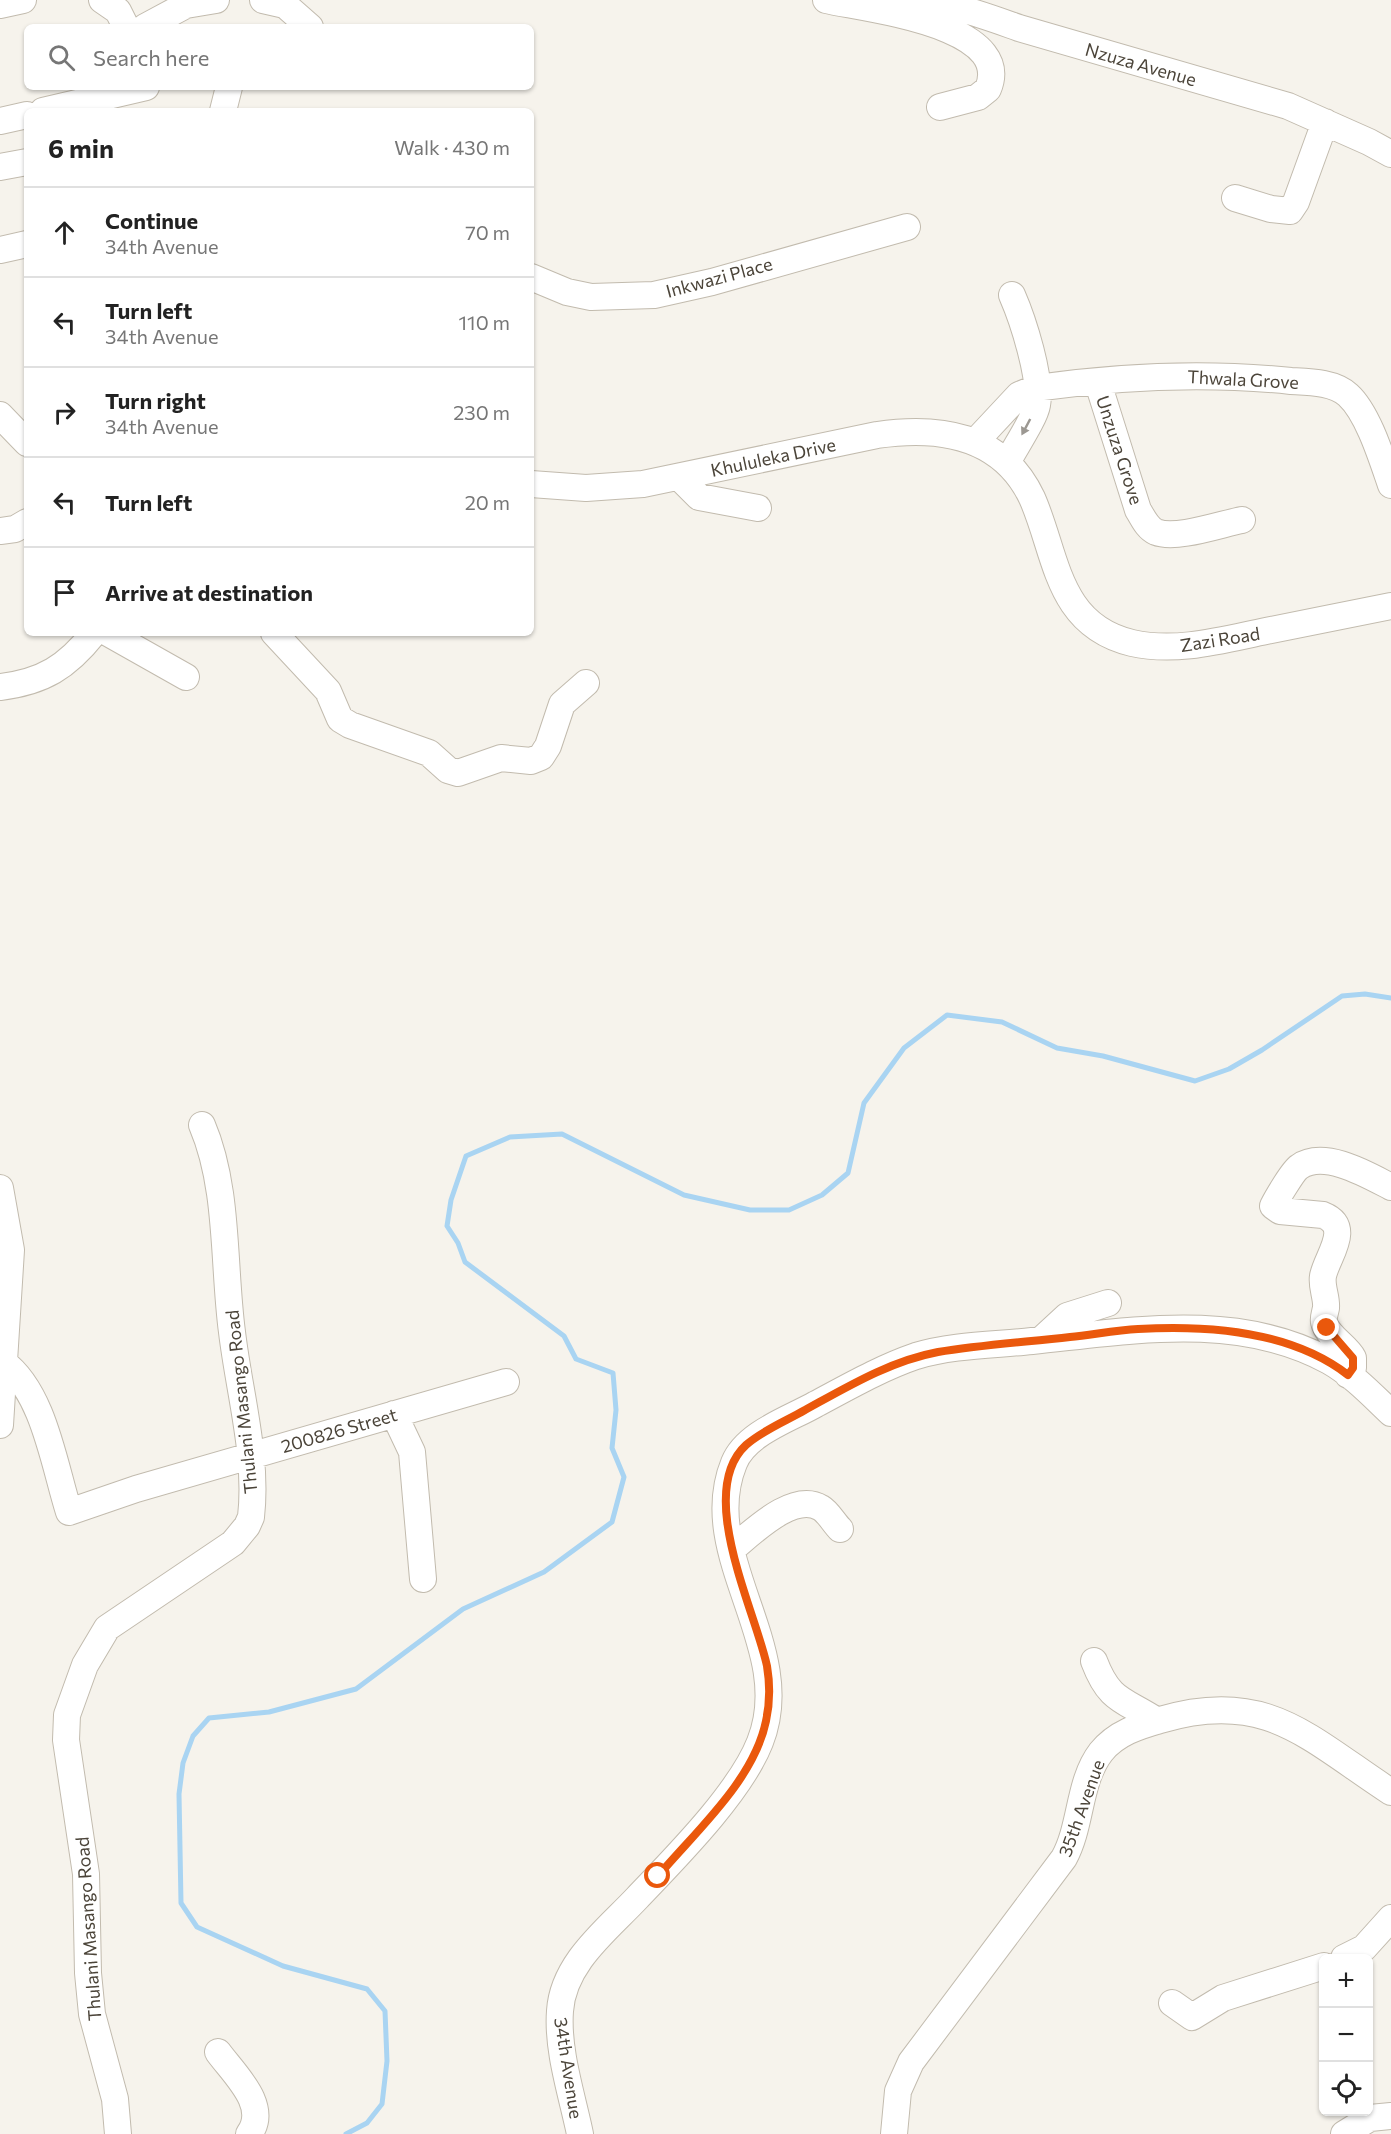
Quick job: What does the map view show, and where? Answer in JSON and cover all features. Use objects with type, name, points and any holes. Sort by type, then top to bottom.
[{"type":"street","points":[[0,5],[23,0]]},
{"type":"street","points":[[102,0],[118,11],[124,24]]},
{"type":"street","points":[[149,16],[186,5],[216,0]]},
{"type":"street","points":[[263,0],[285,4],[307,24]]},
{"type":"street","points":[[826,0],[885,10],[954,32],[973,44],[986,58],[991,72],[992,81],[988,89],[978,97],[940,107]]},
{"type":"street","name":"Nzuza Avenue","points":[[885,10],[905,2],[928,1],[950,6],[1287,106],[1391,154]]},
{"type":"street","points":[[55,108],[131,90]]},
{"type":"street","points":[[224,108],[228,90]]},
{"type":"street","points":[[0,121],[24,116]]},
{"type":"street","points":[[1234,198],[1271,209],[1290,211],[1296,202],[1325,122]]},
{"type":"street","points":[[0,167],[24,163]]},
{"type":"street","name":"Inkwazi Place","points":[[534,278],[567,292],[591,297],[654,295],[712,282],[907,227]]},
{"type":"street","points":[[0,250],[24,245]]},
{"type":"street","points":[[1006,463],[1037,405],[1025,329],[1012,295]]},
{"type":"street","name":"Thwala Grove","points":[[976,441],[1018,395],[1036,388],[1203,374],[1331,386],[1347,393],[1360,410],[1391,485]]},
{"type":"street","name":"Unzuza Grove","points":[[1098,383],[1138,510],[1146,524],[1156,532],[1171,534],[1242,520]]},
{"type":"street","points":[[0,415],[24,440]]},
{"type":"street","name":"Khululeka Drive","points":[[534,484],[565,488],[607,488],[679,477],[907,430],[940,431],[976,441],[1006,463]]},
{"type":"street","name":"Zazi Road","points":[[1006,463],[1031,497],[1057,577],[1074,604],[1098,628],[1130,643],[1160,647],[1197,645],[1391,606]]},
{"type":"street","points":[[679,477],[699,497],[758,508]]},
{"type":"street","points":[[0,531],[15,529],[24,524]]},
{"type":"street","points":[[0,687],[24,684],[43,678],[80,651],[92,636]]},
{"type":"street","points":[[113,636],[186,677]]},
{"type":"street","points":[[277,636],[328,691],[340,719],[429,753],[448,770],[458,773],[501,758],[531,761],[541,757],[548,747],[562,705],[568,696],[586,683]]},
{"type":"street","name":"Thulani Masango Road","points":[[118,2134],[115,2099],[92,2013],[88,1973],[86,1863],[66,1740],[67,1715],[85,1665],[107,1628],[233,1543],[247,1526],[252,1507],[249,1457],[231,1329],[227,1247],[215,1171],[202,1125]]},
{"type":"street","points":[[1348,1375],[1353,1368],[1353,1358],[1327,1328],[1324,1320],[1326,1307],[1323,1277],[1335,1246],[1336,1229],[1329,1218],[1323,1215],[1280,1212],[1273,1206],[1296,1170],[1317,1161],[1333,1162],[1391,1187]]},
{"type":"street","points":[[0,1188],[11,1250],[0,1425]]},
{"type":"street","points":[[1041,1340],[1067,1316],[1108,1303]]},
{"type":"street","name":"34th Avenue","points":[[580,2134],[561,2038],[560,2008],[567,1982],[580,1959],[658,1876],[739,1781],[760,1742],[766,1722],[769,1699],[767,1669],[732,1549],[726,1498],[732,1467],[742,1450],[761,1434],[853,1384],[917,1356],[1139,1329],[1206,1329],[1271,1340],[1303,1350],[1328,1361],[1348,1375],[1391,1413]]},
{"type":"street","name":"200826 Street","points":[[3,1362],[15,1371],[35,1401],[69,1512],[136,1489],[506,1382]]},
{"type":"street","points":[[394,1414],[412,1452],[423,1579]]},
{"type":"street","points":[[732,1549],[788,1507],[802,1504],[822,1508],[840,1529]]},
{"type":"street","points":[[1094,1661],[1112,1694],[1122,1703],[1157,1721]]},
{"type":"street","name":"35th Avenue","points":[[894,2134],[898,2091],[904,2076],[923,2045],[1064,1858],[1074,1836],[1088,1778],[1101,1752],[1134,1728],[1222,1708],[1266,1715],[1289,1725],[1391,1792]]},
{"type":"street","points":[[1353,1954],[1364,1948],[1391,1918]]},
{"type":"street","points":[[1172,2003],[1192,2017],[1223,1998],[1319,1967]]},
{"type":"street","points":[[218,2052],[255,2105],[256,2120],[249,2134]]},
{"type":"street","points":[[1344,2134],[1371,2118],[1391,2116]]},
{"type":"waterway","points":[[346,2134],[367,2123],[382,2104],[387,2061],[385,2011],[367,1989],[283,1966],[197,1927],[181,1903],[179,1794],[183,1763],[193,1736],[209,1718],[269,1712],[356,1689],[463,1609],[544,1572],[612,1522],[624,1477],[612,1448],[616,1410],[613,1373],[576,1359],[564,1336],[465,1262],[458,1243],[447,1226],[451,1200],[466,1156],[510,1137],[562,1134],[684,1195],[750,1210],[789,1210],[822,1195],[848,1173],[864,1103],[904,1048],[947,1015],[1002,1022],[1057,1048],[1103,1056],[1195,1081],[1229,1069],[1262,1050],[1342,996],[1365,994],[1391,998]]},
{"type":"route","points":[[658,1876],[739,1781],[760,1742],[766,1722],[769,1699],[767,1669],[732,1549],[726,1514],[726,1498],[732,1467],[737,1455],[746,1445],[761,1434],[853,1384],[917,1356],[961,1348],[1113,1331],[1206,1329],[1271,1340],[1303,1350],[1328,1361],[1348,1375],[1353,1368],[1353,1358],[1327,1328]]}]
